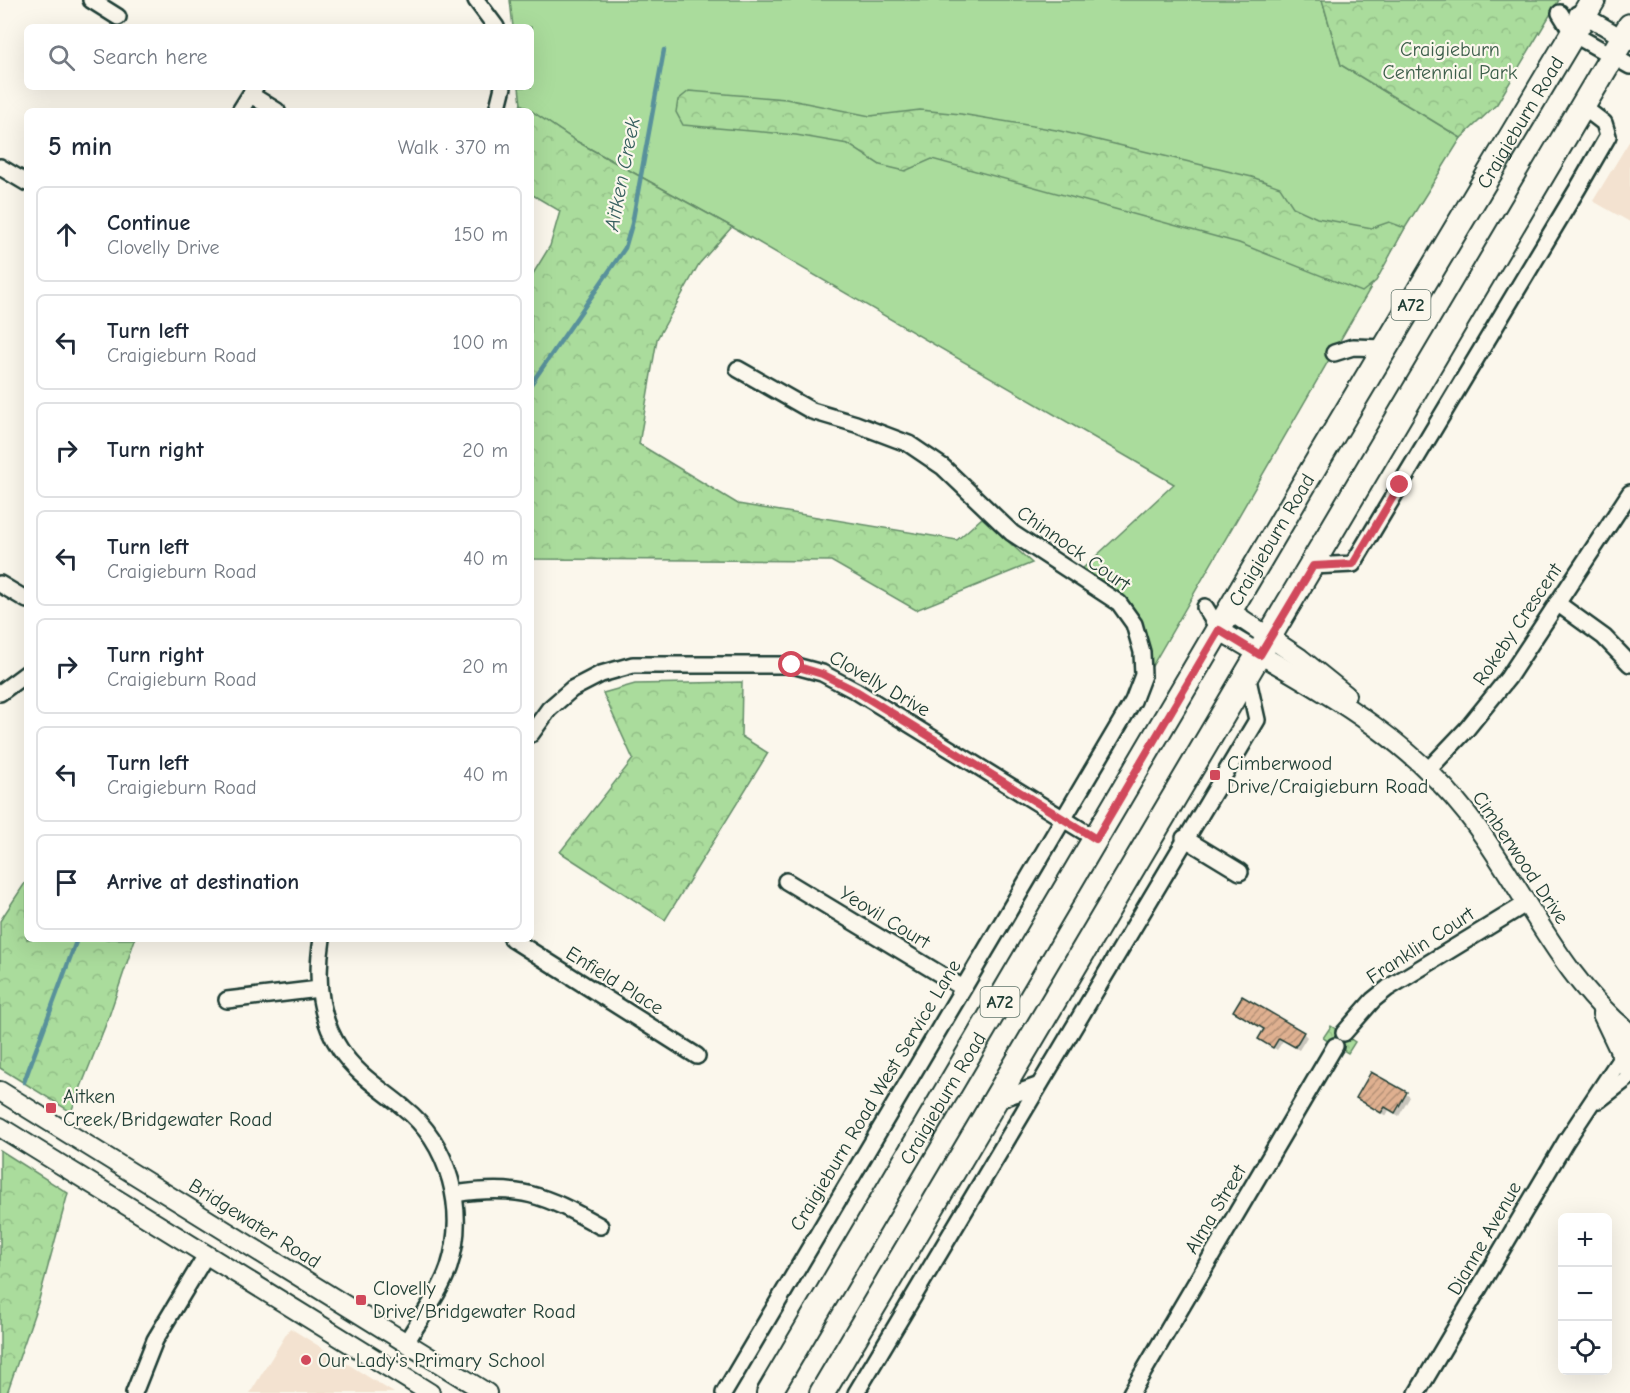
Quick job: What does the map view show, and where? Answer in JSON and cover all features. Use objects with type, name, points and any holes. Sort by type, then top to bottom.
[{"type":"main road","name":"Craigieburn Road","points":[[769,1393],[1385,348],[1584,16]]},
{"type":"main road","name":"A72","points":[[822,1393],[1583,107],[1625,45]]},
{"type":"street","points":[[476,0],[494,24]]},
{"type":"street","points":[[95,1],[118,17]]},
{"type":"street","points":[[1584,16],[1625,45]]},
{"type":"street","points":[[1584,16],[1625,45]]},
{"type":"street","points":[[497,108],[502,90]]},
{"type":"street","points":[[242,108],[253,91],[273,108]]},
{"type":"street","points":[[1313,566],[1353,564],[1583,180],[1608,136],[1608,130],[1604,123],[1583,107]]},
{"type":"street","points":[[0,167],[24,181]]},
{"type":"street","points":[[1334,353],[1353,347],[1385,348]]},
{"type":"street","name":"Chinnock Court","points":[[738,369],[812,411],[909,444],[943,467],[1012,533],[1092,583],[1122,608],[1134,624],[1142,652],[1143,675],[1133,701],[1063,820]]},
{"type":"street","name":"Rokeby Crescent","points":[[1428,770],[1490,701],[1630,493]]},
{"type":"street","points":[[0,584],[24,598]]},
{"type":"street","points":[[1557,603],[1604,637],[1630,664]]},
{"type":"street","name":"Cimberwood Drive","points":[[1225,621],[1265,646],[1291,671],[1370,720],[1428,770],[1468,815],[1598,1004],[1626,1060]]},
{"type":"street","name":"Clovelly Drive","points":[[534,730],[549,709],[572,689],[618,668],[643,664],[792,665],[840,682],[1096,839]]},
{"type":"street","points":[[0,693],[24,675]]},
{"type":"street","points":[[856,1393],[1257,720],[1247,675]]},
{"type":"street","name":"Craigieburn Road West Service Lane","points":[[724,1393],[1063,820]]},
{"type":"street","points":[[1185,838],[1240,872]]},
{"type":"street","name":"Yeovil Court","points":[[786,881],[963,988]]},
{"type":"street","name":"Franklin Court","points":[[1344,1033],[1373,1000],[1388,988],[1527,903]]},
{"type":"street","points":[[322,942],[319,989],[328,1028],[339,1047],[362,1076],[420,1122],[439,1150],[455,1194],[456,1227],[449,1268],[391,1369]]},
{"type":"street","name":"Enfield Place","points":[[517,942],[697,1056]]},
{"type":"street","points":[[227,999],[319,989]]},
{"type":"street","name":"Cimberwood Drive","points":[[1598,1004],[1630,1033]]},
{"type":"street","name":"Alma Street","points":[[1131,1393],[1335,1046]]},
{"type":"street","name":"Dianne Avenue","points":[[1417,1393],[1566,1141],[1626,1060]]},
{"type":"street","points":[[994,1102],[1037,1086]]},
{"type":"street","name":"Bridgewater Road","points":[[4,1095],[487,1393]]},
{"type":"street","points":[[0,1122],[7,1131],[430,1393]]},
{"type":"street","points":[[455,1194],[492,1189],[523,1191],[557,1202],[600,1226]]},
{"type":"street","points":[[134,1393],[155,1340],[206,1254]]},
{"type":"shaded area","points":[[1630,140],[1630,222],[1593,201]]},
{"type":"shaded area","name":"Our Lady's Primary School","points":[[290,1328],[394,1393],[250,1393]]},
{"type":"green space","points":[[510,0],[1322,0],[1341,65],[1461,138],[1405,228],[1151,668],[1144,634],[1132,609],[1112,589],[1082,569],[1174,484],[732,227],[576,141],[534,113],[534,108],[527,108],[521,104],[519,90],[534,90],[534,24],[513,24]]},
{"type":"green space","name":"Craigieburn Centennial Park","points":[[1322,0],[1559,0],[1497,104],[1461,138],[1341,65]]},
{"type":"green space","points":[[689,91],[786,99],[870,116],[920,110],[961,114],[1056,130],[1252,177],[1280,187],[1293,207],[1317,218],[1372,228],[1389,222],[1405,228],[1376,281],[1362,292],[1239,243],[932,159],[905,171],[880,165],[848,144],[796,135],[683,125],[676,112],[678,100]]},
{"type":"green space","points":[[534,113],[576,141],[732,227],[699,264],[657,339],[639,444],[738,504],[957,540],[982,518],[1032,563],[916,610],[831,561],[534,559],[534,272],[550,246],[560,211],[534,196]]},
{"type":"green space","points":[[742,682],[741,736],[768,753],[665,920],[560,852],[633,759],[603,693],[635,684]]},
{"type":"green space","points":[[24,885],[24,942],[134,942],[108,1019],[71,1112],[0,1068],[0,921]]},
{"type":"green space","points":[[1331,1026],[1355,1042],[1348,1053],[1323,1038]]},
{"type":"green space","points":[[0,1150],[68,1193],[38,1303],[7,1393],[0,1393]]},
{"type":"building","points":[[1242,996],[1304,1032],[1295,1047],[1279,1038],[1273,1048],[1258,1039],[1264,1029],[1233,1011]]},
{"type":"building","points":[[1371,1072],[1407,1092],[1395,1113],[1385,1107],[1381,1113],[1356,1098]]},
{"type":"waterway","name":"Aitken Creek","points":[[534,380],[625,248],[632,224],[664,50]]},
{"type":"waterway","name":"Aitken Creek","points":[[24,1082],[76,942]]},
{"type":"place","name":"Cimberwood Drive/Craigieburn Road","points":[[1215,775]]},
{"type":"place","name":"Aitken Creek/Bridgewater Road","points":[[51,1108]]},
{"type":"place","name":"Clovelly Drive/Bridgewater Road","points":[[361,1300]]},
{"type":"place","name":"Our Lady's Primary School","points":[[306,1360]]},
{"type":"route","points":[[792,665],[822,674],[856,691],[1096,839],[1219,630],[1260,655],[1313,566],[1353,564],[1400,485]]}]
